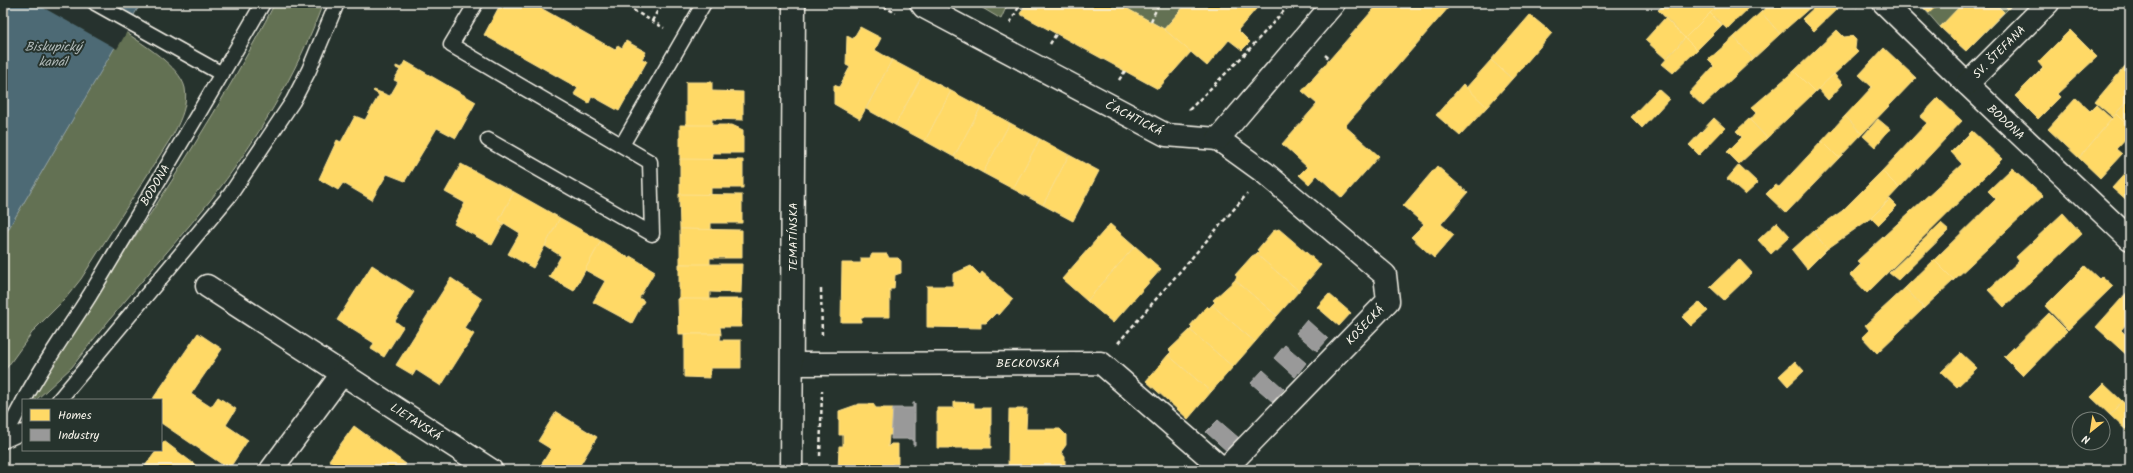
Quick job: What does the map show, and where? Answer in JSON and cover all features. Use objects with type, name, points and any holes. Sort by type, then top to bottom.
[{"type":"street","name":"TEMATÍNSKA","points":[[791,470],[793,364],[794,3]]},
{"type":"street","name":"ČACHTICKÁ","points":[[921,3],[924,7],[1166,135],[1218,139]]},
{"type":"street","points":[[1218,139],[1334,3]]},
{"type":"street","name":"BODONA","points":[[1884,3],[2130,239]]},
{"type":"street","name":"SV. ŠTEFANA","points":[[1967,84],[2048,3]]},
{"type":"street","name":"KOŠECKÁ","points":[[1218,139],[1265,172],[1385,275],[1388,302],[1224,470]]},
{"type":"street","name":"LIETAVSKÁ","points":[[207,286],[491,470]]},
{"type":"street","name":"BECKOVSKÁ","points":[[793,364],[1101,363]]},
{"type":"street","points":[[1101,363],[1224,470]]},
{"type":"street","points":[[271,470],[342,374]]},
{"type":"lane","points":[[95,3],[222,74]]},
{"type":"lane","name":"BODONA","points":[[25,399],[48,358],[88,296],[222,74],[262,3]]},
{"type":"lane","points":[[60,399],[230,194],[293,100],[309,70],[337,3]]},
{"type":"lane","points":[[476,3],[452,45],[650,162],[652,234],[488,140]]},
{"type":"lane","points":[[622,145],[704,3]]},
{"type":"lane","name":"BODONA","points":[[3,441],[22,405]]},
{"type":"lane","points":[[3,441],[22,432]]},
{"type":"path","points":[[621,3],[683,39]]},
{"type":"path","points":[[652,21],[662,3]]},
{"type":"path","points":[[1010,24],[1021,3]]},
{"type":"path","points":[[1151,21],[1159,3]]},
{"type":"path","points":[[1188,110],[1250,49],[1290,3]]},
{"type":"path","points":[[1245,46],[1250,49]]},
{"type":"path","points":[[1101,363],[1265,172]]},
{"type":"green space","points":[[275,3],[323,3],[301,55],[274,107],[259,132],[226,180],[105,325],[72,367],[37,399],[34,399],[70,336],[202,132],[245,59]]},
{"type":"green space","points":[[974,3],[1008,3],[1001,19]]},
{"type":"green space","points":[[1116,3],[1187,3],[1164,29]]},
{"type":"green space","points":[[1919,3],[2014,3],[1966,51],[1940,27]]},
{"type":"green space","points":[[124,31],[159,56],[176,72],[182,80],[185,88],[185,106],[174,133],[81,279],[65,299],[34,330],[3,373],[3,238]]},
{"type":"water","name":"Biskupický kanál","points":[[3,3],[141,3],[3,238]]},
{"type":"pier","points":[[35,3],[112,3],[136,16],[117,49]]},
{"type":"building: Homes","points":[[501,3],[532,3],[615,50],[618,45],[622,48],[626,41],[646,52],[642,59],[647,61],[619,111],[592,96],[589,103],[574,94],[578,88],[484,35]]},
{"type":"building: Homes","points":[[1026,3],[1117,3],[1164,29],[1191,52],[1158,89],[1020,14]]},
{"type":"building: Homes","points":[[1187,3],[1261,3],[1238,30],[1250,42],[1242,50],[1229,40],[1207,66],[1164,29]]},
{"type":"building: Homes","points":[[1379,3],[1444,3],[1449,7],[1345,126],[1379,156],[1342,198],[1317,175],[1309,184],[1299,175],[1307,167],[1282,144],[1317,104],[1302,91]]},
{"type":"building: Homes","points":[[1666,3],[1721,3],[1685,38],[1658,10]]},
{"type":"building: Homes","points":[[1721,3],[1750,3],[1752,5],[1727,29],[1710,13]]},
{"type":"building: Homes","points":[[1771,3],[1811,3],[1813,5],[1780,34],[1761,12]]},
{"type":"building: Homes","points":[[1819,3],[1838,3],[1840,6],[1814,31],[1802,19]]},
{"type":"building: Homes","points":[[1923,3],[1940,3],[1929,13],[1921,5]]},
{"type":"building: Homes","points":[[1963,3],[1969,9],[1976,3],[1995,3],[2004,12],[1966,51],[1940,27]]},
{"type":"building: Homes","points":[[2002,3],[2014,3],[2008,9]]},
{"type":"building: Homes","points":[[1761,12],[1780,34],[1753,59],[1734,37]]},
{"type":"building: Homes","points":[[1710,13],[1722,25],[1697,50],[1685,38]]},
{"type":"building: Homes","points":[[1530,15],[1552,33],[1512,79],[1491,60]]},
{"type":"building: Homes","points":[[1665,18],[1685,38],[1666,59],[1645,40]]},
{"type":"building: Homes","points":[[860,27],[881,38],[875,50],[892,60],[860,119],[834,104],[834,85],[839,87],[850,67],[846,65],[847,36],[853,39]]},
{"type":"building: Homes","points":[[1837,30],[1844,37],[1852,36],[1856,40],[1855,49],[1858,52],[1815,92],[1794,71]]},
{"type":"building: Homes","points":[[2070,30],[2097,57],[2057,94],[2060,97],[2038,119],[2015,96],[2043,68],[2038,62]]},
{"type":"building: Homes","points":[[1734,37],[1753,59],[1703,106],[1689,93],[1714,66],[1708,60]]},
{"type":"building: Homes","points":[[1685,38],[1697,50],[1673,73],[1662,64]]},
{"type":"building: Homes","points":[[1884,48],[1916,78],[1862,134],[1845,116],[1872,87],[1859,75]]},
{"type":"building: Homes","points":[[892,60],[922,76],[895,125],[866,109]]},
{"type":"building: Homes","points":[[1491,60],[1512,79],[1487,107],[1466,88]]},
{"type":"building: Homes","points":[[405,61],[476,102],[456,138],[437,128],[405,181],[387,174],[372,200],[343,183],[338,190],[319,179],[337,140],[341,142],[355,116],[365,120],[379,95],[373,91],[374,90],[390,96],[398,82],[394,80],[400,70],[396,68],[396,66],[401,68]]},
{"type":"building: Homes","points":[[2126,65],[2130,69],[2130,97],[2113,117],[2095,102]]},
{"type":"building: Homes","points":[[1794,71],[1815,92],[1767,138],[1750,120],[1756,113],[1751,108]]},
{"type":"building: Homes","points":[[1834,74],[1843,84],[1828,100],[1818,89]]},
{"type":"building: Homes","points":[[922,76],[951,91],[925,141],[895,125]]},
{"type":"building: Homes","points":[[686,82],[712,82],[712,91],[743,92],[743,120],[712,119],[712,126],[686,125]]},
{"type":"building: Homes","points":[[1463,84],[1487,107],[1460,136],[1436,115]]},
{"type":"building: Homes","points":[[1658,89],[1669,99],[1642,128],[1631,117]]},
{"type":"building: Homes","points":[[951,91],[981,107],[954,157],[925,141]]},
{"type":"building: Homes","points":[[2130,97],[2130,128],[2116,114]]},
{"type":"building: Homes","points":[[1938,98],[1962,121],[1899,188],[1882,171],[1927,123],[1920,117]]},
{"type":"building: Homes","points":[[2076,98],[2090,111],[2096,105],[2112,119],[2079,158],[2048,129]]},
{"type":"building: Homes","points":[[981,107],[1010,123],[983,173],[954,157]]},
{"type":"building: Homes","points":[[2116,114],[2130,128],[2130,134],[2116,149],[2122,154],[2100,178],[2079,158]]},
{"type":"building: Homes","points":[[1845,116],[1862,134],[1839,158],[1822,141]]},
{"type":"building: Homes","points":[[1714,118],[1725,128],[1699,155],[1689,145]]},
{"type":"building: Homes","points":[[1749,119],[1767,138],[1739,164],[1727,152],[1742,137],[1736,131]]},
{"type":"building: Homes","points":[[1878,119],[1890,129],[1875,147],[1863,136]]},
{"type":"building: Homes","points":[[1010,123],[1040,139],[1013,189],[983,173]]},
{"type":"building: Homes","points":[[680,125],[732,125],[743,130],[743,153],[712,153],[712,161],[680,160]]},
{"type":"building: Homes","points":[[1972,131],[2002,159],[1867,293],[1850,275],[1861,264],[1857,261],[1962,164],[1951,152]]},
{"type":"building: Homes","points":[[1040,139],[1069,155],[1043,205],[1013,189]]},
{"type":"building: Homes","points":[[1822,141],[1839,158],[1786,213],[1766,194],[1775,185],[1779,187]]},
{"type":"building: Homes","points":[[1069,155],[1099,171],[1073,221],[1043,205]]},
{"type":"building: Homes","points":[[680,159],[743,160],[743,188],[711,188],[711,195],[680,195]]},
{"type":"building: Homes","points":[[461,164],[514,192],[499,220],[504,223],[492,245],[454,224],[465,203],[445,192]]},
{"type":"building: Homes","points":[[1739,165],[1758,183],[1745,195],[1727,179]]},
{"type":"building: Homes","points":[[1437,166],[1468,193],[1441,224],[1454,235],[1434,258],[1411,237],[1424,224],[1403,206]]},
{"type":"building: Homes","points":[[2012,168],[2043,196],[1954,280],[1934,260],[1996,199],[1988,191]]},
{"type":"building: Homes","points":[[2130,168],[2130,204],[2112,188]]},
{"type":"building: Homes","points":[[1882,171],[1899,188],[1871,218],[1827,249],[1813,231],[1842,211]]},
{"type":"building: Homes","points":[[514,192],[560,218],[533,268],[508,254],[520,233],[499,220]]},
{"type":"building: Homes","points":[[679,194],[742,195],[742,223],[711,223],[711,230],[680,229]]},
{"type":"building: Homes","points":[[1890,199],[1897,206],[1878,225],[1871,218]]},
{"type":"building: Homes","points":[[2063,213],[2082,234],[2004,307],[1988,290],[2019,261],[2016,257]]},
{"type":"building: Homes","points":[[560,218],[601,241],[574,291],[549,277],[561,256],[545,246]]},
{"type":"building: Homes","points":[[1777,222],[1790,236],[1771,254],[1758,240]]},
{"type":"building: Homes","points":[[1941,223],[1949,230],[1898,280],[1889,273]]},
{"type":"building: Homes","points":[[1110,224],[1135,246],[1087,301],[1062,279]]},
{"type":"building: Homes","points":[[680,229],[742,230],[742,258],[710,258],[710,265],[680,264]]},
{"type":"building: Homes","points":[[1279,229],[1321,265],[1299,291],[1256,254],[1259,251],[1257,250],[1273,231]]},
{"type":"building: Homes","points":[[1813,231],[1827,249],[1807,269],[1792,250]]},
{"type":"building: Homes","points":[[601,241],[629,258],[630,256],[655,271],[639,298],[644,301],[632,323],[593,302],[605,281],[585,270]]},
{"type":"building: Homes","points":[[1135,246],[1161,269],[1113,323],[1087,301]]},
{"type":"building: Homes","points":[[872,254],[887,254],[889,258],[898,258],[901,261],[901,273],[895,275],[894,289],[890,289],[890,317],[861,317],[861,322],[841,322],[842,263],[861,263],[861,258],[870,258]]},
{"type":"building: Homes","points":[[1256,254],[1299,291],[1277,316],[1235,280],[1237,276],[1235,275],[1252,256]]},
{"type":"building: Homes","points":[[1739,259],[1752,273],[1724,300],[1710,287]]},
{"type":"building: Homes","points":[[1934,260],[1954,280],[1924,308],[1905,288]]},
{"type":"building: Homes","points":[[679,264],[742,264],[741,293],[710,292],[710,300],[679,299]]},
{"type":"building: Homes","points":[[372,265],[414,292],[395,321],[403,327],[384,357],[371,349],[374,343],[337,320]]},
{"type":"building: Homes","points":[[971,266],[980,275],[982,272],[1013,299],[999,315],[996,313],[986,323],[981,323],[981,328],[927,327],[927,286],[953,286],[953,274]]},
{"type":"building: Homes","points":[[2085,266],[2099,279],[2102,276],[2113,286],[2068,330],[2045,306]]},
{"type":"building: Homes","points":[[451,278],[482,299],[464,328],[474,334],[441,386],[416,370],[413,375],[396,365]]},
{"type":"building: Homes","points":[[1235,280],[1277,316],[1255,342],[1212,305],[1215,302],[1213,300]]},
{"type":"building: Homes","points":[[1905,288],[1924,308],[1877,353],[1862,337],[1869,330],[1865,325]]},
{"type":"building: Homes","points":[[2130,289],[2130,320],[2121,330],[2130,339],[2130,358],[2096,327]]},
{"type":"building: Homes","points":[[1329,294],[1351,313],[1339,326],[1317,307]]},
{"type":"building: Homes","points":[[678,299],[742,299],[741,327],[720,327],[721,334],[679,334]]},
{"type":"building: Homes","points":[[1699,302],[1708,311],[1691,326],[1682,317]]},
{"type":"building: Homes","points":[[1212,305],[1255,342],[1233,367],[1190,330],[1193,327],[1190,326],[1207,306],[1209,308]]},
{"type":"building: Homes","points":[[2049,313],[2067,331],[2023,376],[2004,357]]},
{"type":"building: Homes","points":[[1190,330],[1233,367],[1211,392],[1168,355],[1171,352],[1169,350]]},
{"type":"building: Homes","points":[[198,333],[222,349],[191,394],[211,407],[218,397],[236,409],[226,425],[248,440],[229,469],[162,424],[162,399],[153,399]]},
{"type":"building: Homes","points":[[684,334],[721,334],[720,340],[741,340],[741,368],[710,368],[710,378],[684,377]]},
{"type":"building: Homes","points":[[1961,353],[1977,368],[1957,387],[1941,372]]},
{"type":"building: Homes","points":[[1168,355],[1211,392],[1188,419],[1146,381]]},
{"type":"building: Homes","points":[[1795,361],[1804,371],[1788,386],[1779,376]]},
{"type":"building: Homes","points":[[2104,384],[2122,401],[2111,414],[2111,411],[2106,411],[2091,397]]},
{"type":"building: Homes","points":[[2122,401],[2130,408],[2130,431],[2128,432],[2111,416],[2111,414]]},
{"type":"building: Homes","points":[[954,402],[974,403],[974,408],[991,408],[991,448],[937,448],[937,408],[954,408]]},
{"type":"building: Homes","points":[[859,404],[873,404],[876,408],[893,408],[892,435],[889,435],[888,447],[891,444],[898,444],[898,464],[892,464],[892,470],[838,470],[839,446],[843,446],[843,435],[839,435],[839,411]]},
{"type":"building: Homes","points":[[1009,409],[1027,409],[1026,429],[1060,429],[1066,435],[1066,445],[1061,452],[1065,457],[1065,470],[1008,470]]},
{"type":"building: Homes","points":[[556,412],[597,437],[577,470],[549,470],[541,465],[551,449],[538,441]]},
{"type":"building: Homes","points":[[354,426],[406,464],[402,470],[341,470],[329,460]]},
{"type":"building: Homes","points":[[164,441],[202,470],[142,470],[156,451],[162,451],[162,444]]},
{"type":"building: Industry","points":[[1307,320],[1328,339],[1317,351],[1296,333]]},
{"type":"building: Industry","points":[[1285,345],[1306,363],[1295,377],[1274,358]]},
{"type":"building: Industry","points":[[1263,370],[1284,389],[1273,402],[1251,383]]},
{"type":"building: Industry","points":[[913,403],[915,403],[915,445],[913,445],[913,439],[891,439],[893,408],[913,408]]},
{"type":"building: Industry","points":[[1218,420],[1240,439],[1228,452],[1206,432]]}]
